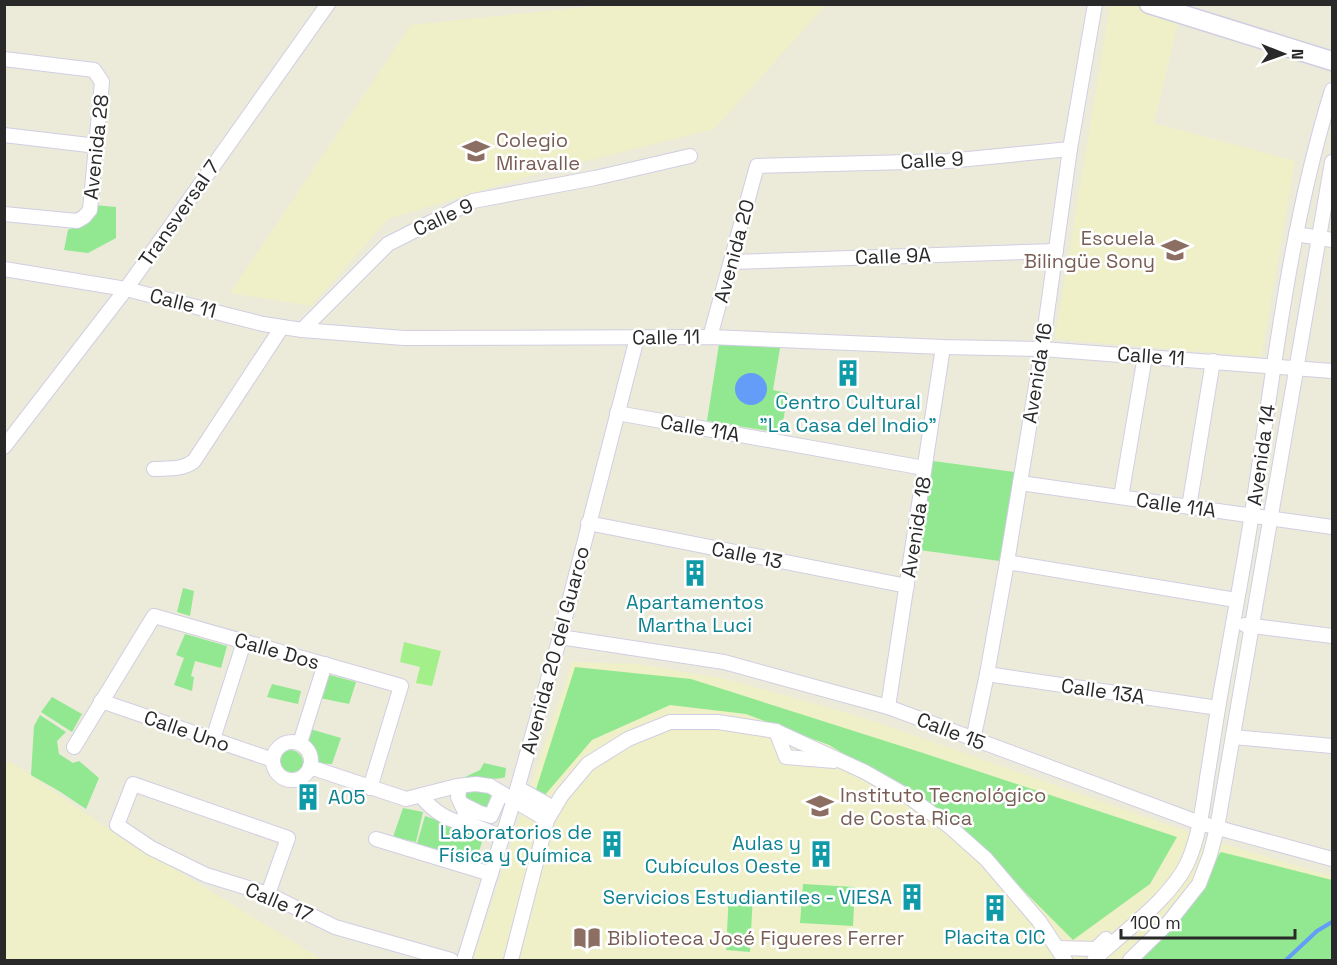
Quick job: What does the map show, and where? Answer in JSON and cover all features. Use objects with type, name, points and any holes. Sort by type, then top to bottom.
[{"type":"main road","points":[[1149,4],[1332,61]]},
{"type":"street","name":"Transversal 7","points":[[4,447],[126,289],[328,4]]},
{"type":"street","name":"Avenida 16","points":[[973,740],[1007,562],[1042,349],[1070,149],[1095,4]]},
{"type":"street","name":"Avenida 28","points":[[4,59],[94,70],[102,82],[90,210],[77,221],[4,214]]},
{"type":"street","name":"Avenida 14","points":[[1094,960],[1153,907],[1178,879],[1187,863],[1198,829],[1252,516],[1273,367],[1296,234],[1332,90]]},
{"type":"street","points":[[4,135],[97,146]]},
{"type":"street","name":"Calle 9","points":[[758,166],[948,161],[1070,149]]},
{"type":"street","name":"Calle 9","points":[[303,330],[388,244],[473,201],[594,178],[690,156]]},
{"type":"street","name":"Avenida 14","points":[[1130,960],[1169,922],[1199,884],[1217,828],[1332,162]]},
{"type":"street","name":"Avenida 20","points":[[711,337],[758,166]]},
{"type":"street","points":[[1296,234],[1332,240]]},
{"type":"street","name":"Calle 9A","points":[[731,262],[1056,251]]},
{"type":"street","name":"Calle 11","points":[[4,269],[126,289],[263,324],[303,330],[404,338],[711,337],[943,348],[1042,349],[1332,371]]},
{"type":"street","points":[[154,469],[176,468],[190,465],[194,461],[282,327]]},
{"type":"street","name":"Avenida 20 del Guarco","points":[[464,960],[516,794],[560,638],[637,338]]},
{"type":"street","name":"Avenida 18","points":[[888,707],[943,348]]},
{"type":"street","points":[[1121,497],[1145,356]]},
{"type":"street","points":[[1189,507],[1213,361]]},
{"type":"street","name":"Calle 11A","points":[[617,413],[924,468]]},
{"type":"street","name":"Calle 11A","points":[[1020,483],[1332,527]]},
{"type":"street","name":"Calle 13","points":[[588,523],[907,586]]},
{"type":"street","points":[[1007,562],[1236,600]]},
{"type":"street","name":"Calle Dos","points":[[101,701],[154,616],[401,686],[370,788]]},
{"type":"street","points":[[1233,623],[1332,636]]},
{"type":"street","name":"Calle 15","points":[[560,638],[724,662],[888,707],[1198,829],[1217,828],[1332,859]]},
{"type":"street","points":[[213,740],[244,642]]},
{"type":"street","points":[[300,743],[326,664]]},
{"type":"street","name":"Calle 13A","points":[[987,674],[1218,708]]},
{"type":"street","points":[[74,747],[101,701]]},
{"type":"street","name":"Calle Uno","points":[[101,701],[273,760]]},
{"type":"street","points":[[511,960],[550,814],[562,795],[588,764],[628,739],[670,722],[718,722],[776,731],[902,792],[949,826],[987,859],[1039,921],[1061,954],[1096,949],[1170,874],[1198,829]]},
{"type":"street","points":[[776,731],[786,757],[844,762]]},
{"type":"street","points":[[1233,737],[1332,746]]},
{"type":"street","points":[[293,741],[300,743],[309,752],[310,767],[302,777],[291,780],[285,778],[276,771],[273,760],[275,753],[279,747],[293,741]]},
{"type":"street","points":[[310,767],[406,799],[460,786],[476,784],[490,786],[501,793],[516,794],[550,814]]},
{"type":"street","name":"Calle 17","points":[[268,894],[288,838],[133,784],[117,825],[152,848],[206,875],[268,894],[335,927],[451,960]]},
{"type":"street","points":[[460,786],[458,796],[471,825],[495,833],[502,838]]},
{"type":"street","points":[[462,804],[490,816],[501,793]]},
{"type":"street","points":[[421,796],[430,807],[447,817],[462,823],[470,823]]},
{"type":"street","points":[[376,839],[491,874]]},
{"type":"shaded area","name":"Colegio Miravalle","points":[[616,4],[826,5],[714,129],[539,173],[388,219],[311,306],[230,293],[411,25]]},
{"type":"shaded area","name":"Escuela Bilingüe Sony","points":[[1110,5],[1134,5],[1179,19],[1154,123],[1295,161],[1261,357],[1055,339]]},
{"type":"shaded area","name":"Instituto Tecnológico de Costa Rica","points":[[572,662],[638,664],[726,679],[865,718],[1214,841],[1332,876],[1332,960],[473,960]]},
{"type":"shaded area","points":[[4,762],[13,763],[103,825],[323,960],[5,960]]},
{"type":"green space","points":[[94,205],[116,207],[116,238],[88,253],[64,250],[68,230],[86,220]]},
{"type":"green space","points":[[719,344],[784,344],[780,348],[773,390],[788,393],[781,433],[707,421]]},
{"type":"green space","points":[[926,460],[1021,473],[1007,562],[912,549]]},
{"type":"green space","points":[[183,588],[194,591],[190,616],[177,612]]},
{"type":"green space","points":[[185,634],[227,646],[221,668],[195,661],[191,676],[194,677],[192,691],[174,685],[184,658],[176,655]]},
{"type":"green space","points":[[404,642],[441,651],[432,686],[416,683],[420,667],[400,662]]},
{"type":"green space","points":[[575,667],[691,679],[1177,837],[1150,884],[1073,940],[952,819],[829,745],[746,714],[670,705],[592,740],[544,796],[532,802]]},
{"type":"green space","points":[[326,674],[356,682],[349,704],[320,698]]},
{"type":"green space","points":[[272,684],[301,691],[298,704],[267,697]]},
{"type":"green space","points":[[52,697],[82,714],[72,732],[41,712]]},
{"type":"green space","points":[[40,715],[66,732],[57,741],[59,754],[73,763],[79,761],[99,778],[86,809],[31,775],[34,726]]},
{"type":"green space","points":[[310,729],[341,738],[332,764],[311,763],[306,744]]},
{"type":"green space","points":[[290,750],[299,754],[303,763],[299,772],[290,776],[281,772],[277,763],[281,754]]},
{"type":"green space","points":[[484,763],[506,768],[505,777],[485,779],[465,777],[480,770]]},
{"type":"green space","points":[[473,790],[494,791],[488,813],[463,798],[464,793]]},
{"type":"green space","points":[[403,808],[423,812],[416,842],[393,837]]},
{"type":"green space","points":[[425,816],[484,836],[475,863],[416,847]]},
{"type":"green space","points":[[1221,852],[1332,880],[1332,960],[1132,960]]},
{"type":"green space","points":[[803,884],[855,887],[853,926],[800,923]]},
{"type":"green space","points":[[729,893],[753,894],[750,952],[726,950]]},
{"type":"water","points":[[751,373],[763,377],[767,389],[763,401],[751,405],[739,401],[735,389],[739,377]]},
{"type":"waterway","points":[[1286,960],[1317,931],[1332,922]]},
{"type":"place","name":"Colegio Miravalle","points":[[476,151]]},
{"type":"place","name":"Escuela Bilingüe Sony","points":[[1175,250]]},
{"type":"place","name":"Centro Cultural \"La Casa del Indio\"","points":[[848,373]]},
{"type":"place","name":"Apartamentos Martha Luci","points":[[695,573]]},
{"type":"place","name":"A05","points":[[308,797]]},
{"type":"place","name":"Instituto Tecnológico de Costa Rica","points":[[820,806]]},
{"type":"place","name":"Laboratorios de Física y Química","points":[[612,844]]},
{"type":"place","name":"Aulas y Cubículos Oeste","points":[[821,854]]},
{"type":"place","name":"Servicios Estudiantiles - VIESA","points":[[912,897]]},
{"type":"place","name":"Placita CIC","points":[[995,908]]},
{"type":"place","name":"Biblioteca José Figueres Ferrer","points":[[587,938]]}]
